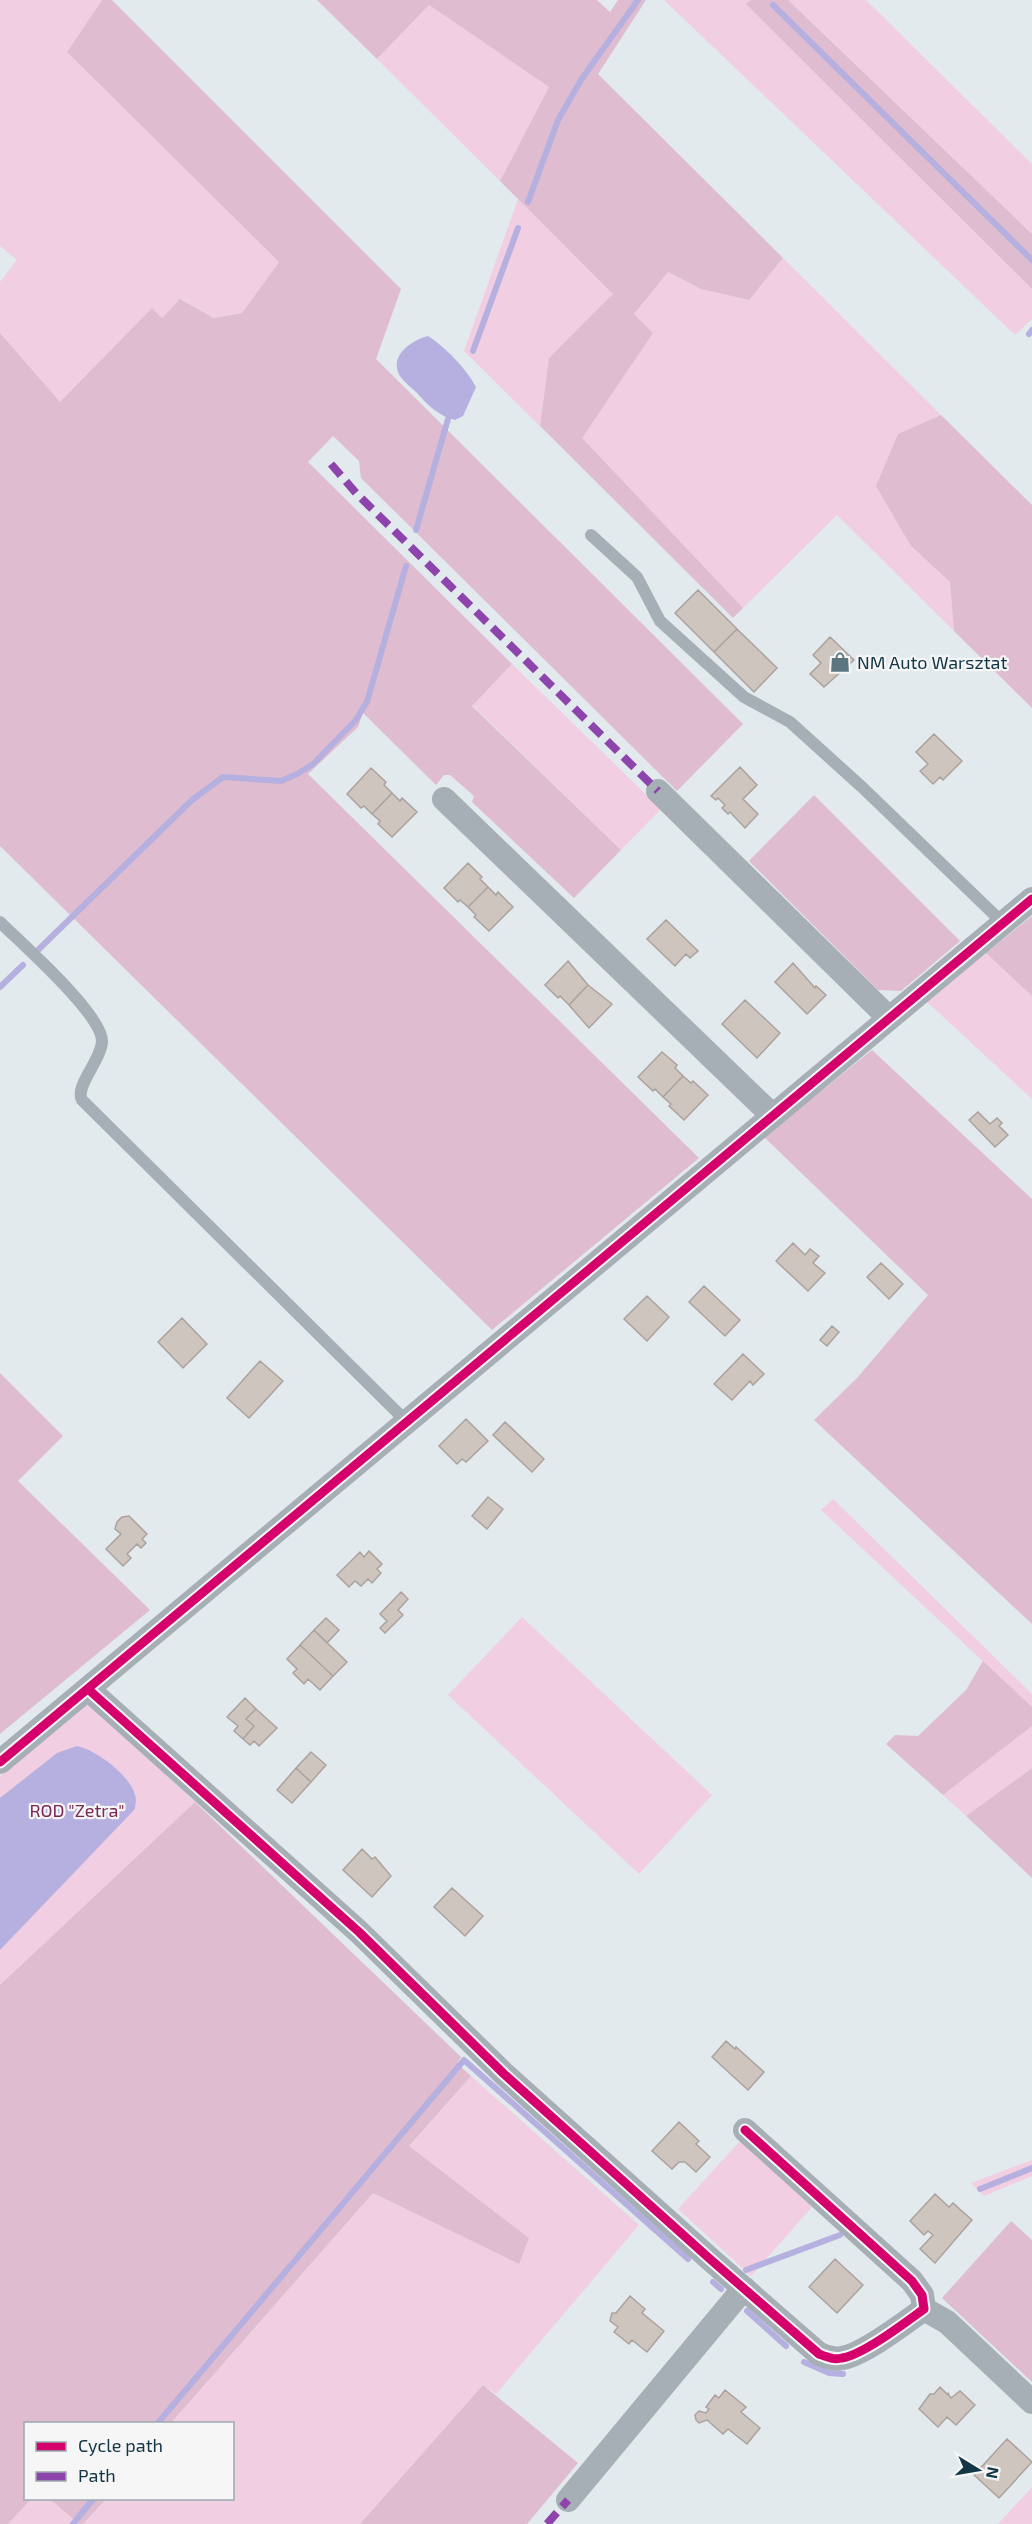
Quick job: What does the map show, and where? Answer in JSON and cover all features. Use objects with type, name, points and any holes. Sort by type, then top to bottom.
[{"type":"street","points":[[658,791],[889,1018]]},
{"type":"street","points":[[444,799],[772,1115]]},
{"type":"street","points":[[0,1762],[1032,899]]},
{"type":"street","points":[[88,1689],[358,1932],[504,2074],[819,2354],[832,2359],[844,2358],[867,2348],[924,2309]]},
{"type":"street","points":[[745,2130],[912,2281],[922,2295],[924,2309]]},
{"type":"street","points":[[568,2500],[744,2288]]},
{"type":"street","points":[[924,2309],[947,2322],[1032,2402]]},
{"type":"lane","points":[[591,535],[637,577],[660,621],[744,697],[790,722],[863,788],[1003,923]]},
{"type":"lane","points":[[0,922],[86,1009],[98,1028],[102,1040],[89,1075],[80,1089],[79,1095],[82,1100],[407,1422]]},
{"type":"green space","points":[[0,0],[102,0],[67,52],[279,262],[242,313],[214,318],[181,299],[162,318],[152,308],[60,403],[0,333],[0,282],[17,260],[0,246]]},
{"type":"green space","points":[[664,0],[751,0],[747,4],[1032,289],[1032,319],[1015,335]]},
{"type":"green space","points":[[788,0],[866,0],[1032,164],[1032,234]]},
{"type":"green space","points":[[429,5],[549,87],[500,181],[377,59]]},
{"type":"green space","points":[[518,199],[614,294],[549,358],[540,426],[464,351]]},
{"type":"green space","points":[[783,258],[941,415],[898,434],[911,546],[950,582],[954,631],[837,515],[743,608],[581,438],[653,333],[634,314],[668,272],[701,289],[749,300]]},
{"type":"green space","points":[[512,664],[661,809],[621,850],[472,705]]},
{"type":"green space","points":[[986,953],[1032,996],[1032,1099],[926,1001]]},
{"type":"green space","points":[[833,1499],[1032,1694],[1032,1707],[821,1510]]},
{"type":"green space","points":[[522,1617],[712,1795],[639,1874],[448,1695]]},
{"type":"green space","name":"ROD \"Zetra\"","points":[[88,1702],[195,1802],[0,1985],[0,1776]]},
{"type":"green space","points":[[1032,1726],[1032,1768],[966,1816],[943,1795]]},
{"type":"green space","points":[[471,2076],[639,2225],[496,2394],[483,2385],[360,2524],[83,2524],[105,2500],[234,2500],[234,2422],[172,2422],[373,2193],[518,2263],[529,2238],[409,2146]]},
{"type":"green space","points":[[741,2140],[812,2207],[751,2276],[678,2209]]},
{"type":"green space","points":[[1032,2160],[1032,2176],[984,2196],[971,2183]]},
{"type":"green space","points":[[1032,2487],[1032,2524],[998,2524]]},
{"type":"green space","points":[[29,2500],[51,2500],[79,2524],[8,2524]]},
{"type":"shaded area","points":[[102,0],[112,0],[401,289],[376,359],[743,724],[677,791],[361,478],[359,461],[333,436],[308,462],[512,664],[472,706],[621,850],[574,898],[472,802],[474,796],[450,775],[444,775],[436,785],[363,713],[358,727],[308,774],[699,1158],[492,1330],[0,846],[0,333],[60,402],[152,308],[162,318],[180,299],[214,318],[242,313],[279,262],[67,52]]},
{"type":"shaded area","points":[[317,0],[597,0],[610,12],[618,0],[646,0],[598,74],[783,258],[749,300],[701,289],[668,272],[634,314],[653,333],[582,438],[743,608],[733,618],[540,426],[549,358],[613,294],[500,181],[549,87],[429,5],[377,59]]},
{"type":"shaded area","points":[[751,0],[788,0],[1032,234],[1032,289],[746,4]]},
{"type":"shaded area","points":[[428,336],[455,359],[476,387],[463,416],[455,420],[443,416],[429,406],[400,376],[397,369],[399,356],[404,350],[415,341]]},
{"type":"shaded area","points":[[941,415],[1032,505],[1032,708],[954,631],[950,582],[911,546],[876,486],[898,434]]},
{"type":"shaded area","points":[[814,795],[960,941],[901,991],[878,990],[749,861]]},
{"type":"shaded area","points":[[1032,916],[1032,996],[986,953]]},
{"type":"shaded area","points":[[872,1050],[1032,1199],[1032,1624],[814,1420],[857,1378],[928,1295],[764,1137]]},
{"type":"shaded area","points":[[0,1373],[63,1436],[18,1481],[150,1610],[0,1734]]},
{"type":"shaded area","points":[[983,1661],[1032,1707],[1032,1726],[943,1795],[886,1744],[895,1735],[918,1736],[966,1690]]},
{"type":"shaded area","points":[[77,1746],[102,1758],[127,1779],[136,1798],[135,1809],[0,1950],[0,1798],[57,1753]]},
{"type":"shaded area","points":[[1032,1768],[1032,1878],[966,1816]]},
{"type":"shaded area","points":[[195,1802],[461,2057],[457,2063],[471,2076],[409,2146],[529,2238],[519,2264],[373,2193],[172,2422],[24,2422],[24,2500],[30,2500],[8,2524],[0,2524],[0,1985]]},
{"type":"shaded area","points":[[1011,2221],[1032,2240],[1032,2382],[942,2298]]},
{"type":"shaded area","points":[[483,2385],[578,2463],[527,2524],[360,2524]]},
{"type":"shaded area","points":[[51,2500],[105,2500],[83,2524],[79,2524]]},
{"type":"building","points":[[698,590],[737,629],[714,652],[675,613]]},
{"type":"building","points":[[737,629],[777,668],[754,692],[714,652]]},
{"type":"building","points":[[830,637],[854,660],[824,687],[810,674],[821,663],[813,655]]},
{"type":"building","points":[[934,734],[962,761],[943,780],[940,777],[933,784],[920,771],[928,764],[916,752]]},
{"type":"building","points":[[740,767],[757,785],[743,799],[758,814],[745,828],[730,812],[728,814],[722,808],[725,805],[718,798],[716,800],[711,796]]},
{"type":"building","points":[[371,768],[386,782],[384,785],[392,793],[372,814],[364,806],[361,808],[347,794]]},
{"type":"building","points":[[392,793],[400,801],[402,798],[417,812],[392,837],[378,824],[380,821],[372,814]]},
{"type":"building","points":[[468,863],[488,887],[468,907],[460,900],[458,902],[444,888]]},
{"type":"building","points":[[488,887],[496,895],[498,892],[513,907],[489,931],[474,917],[476,915],[468,907]]},
{"type":"building","points":[[666,920],[698,951],[690,958],[686,954],[675,966],[647,939]]},
{"type":"building","points":[[568,961],[588,985],[569,1005],[545,985]]},
{"type":"building","points":[[793,963],[815,988],[816,986],[826,995],[807,1014],[775,982]]},
{"type":"building","points":[[588,985],[612,1004],[589,1028],[569,1005]]},
{"type":"building","points":[[745,1000],[780,1033],[757,1058],[722,1024]]},
{"type":"building","points":[[662,1052],[677,1065],[675,1068],[683,1076],[663,1097],[638,1077]]},
{"type":"building","points":[[683,1076],[691,1083],[693,1081],[708,1095],[684,1120],[663,1097]]},
{"type":"building","points":[[978,1112],[990,1124],[997,1118],[1002,1123],[999,1126],[1008,1135],[995,1147],[969,1120]]},
{"type":"building","points":[[793,1243],[805,1255],[810,1249],[819,1256],[813,1263],[825,1273],[808,1291],[776,1261]]},
{"type":"building","points":[[881,1263],[903,1284],[889,1299],[867,1277]]},
{"type":"building","points":[[704,1286],[740,1320],[725,1336],[689,1302]]},
{"type":"building","points":[[647,1296],[669,1317],[647,1341],[624,1319]]},
{"type":"building","points":[[182,1318],[207,1344],[183,1368],[158,1342]]},
{"type":"building","points":[[832,1326],[839,1332],[827,1346],[820,1340]]},
{"type":"building","points":[[743,1354],[764,1374],[753,1385],[750,1381],[732,1400],[714,1384]]},
{"type":"building","points":[[260,1361],[283,1381],[249,1418],[227,1398]]},
{"type":"building","points":[[466,1419],[488,1441],[466,1462],[462,1459],[457,1464],[439,1446]]},
{"type":"building","points":[[505,1422],[544,1459],[532,1472],[493,1435]]},
{"type":"building","points":[[488,1497],[503,1509],[487,1529],[472,1516]]},
{"type":"building","points":[[129,1516],[147,1534],[142,1539],[146,1543],[141,1548],[137,1544],[127,1554],[131,1558],[123,1566],[106,1549],[121,1534],[115,1529],[117,1522],[122,1517]]},
{"type":"building","points":[[369,1551],[382,1564],[377,1569],[381,1573],[372,1583],[368,1579],[361,1586],[355,1581],[349,1587],[337,1575],[360,1552],[364,1557]]},
{"type":"building","points":[[401,1592],[408,1599],[398,1610],[403,1615],[385,1633],[380,1628],[387,1621],[380,1614]]},
{"type":"building","points":[[326,1618],[339,1630],[327,1643],[314,1630]]},
{"type":"building","points":[[314,1630],[347,1662],[333,1676],[300,1645]]},
{"type":"building","points":[[300,1645],[333,1676],[320,1690],[308,1679],[304,1684],[293,1673],[297,1669],[287,1659]]},
{"type":"building","points":[[245,1698],[256,1709],[246,1719],[254,1726],[243,1739],[234,1731],[238,1726],[227,1717]]},
{"type":"building","points":[[256,1709],[277,1728],[259,1746],[254,1741],[250,1745],[243,1739],[254,1726],[246,1719]]},
{"type":"building","points":[[311,1752],[326,1765],[311,1782],[296,1768]]},
{"type":"building","points":[[296,1768],[311,1782],[292,1803],[277,1790]]},
{"type":"building","points":[[362,1849],[372,1859],[375,1857],[391,1876],[372,1897],[343,1870]]},
{"type":"building","points":[[452,1888],[483,1916],[465,1936],[434,1907]]},
{"type":"building","points":[[726,2041],[764,2072],[748,2090],[712,2057]]},
{"type":"building","points":[[679,2122],[699,2141],[696,2144],[710,2157],[696,2172],[685,2162],[679,2162],[672,2169],[652,2151]]},
{"type":"building","points":[[935,2194],[949,2207],[953,2203],[972,2220],[935,2263],[920,2249],[933,2235],[928,2231],[924,2235],[910,2221]]},
{"type":"building","points":[[835,2259],[863,2285],[837,2313],[809,2287]]},
{"type":"building","points":[[630,2296],[645,2309],[642,2313],[664,2331],[647,2352],[632,2340],[629,2344],[614,2332],[618,2327],[610,2321],[612,2313],[616,2313]]},
{"type":"building","points":[[940,2387],[947,2394],[949,2393],[951,2398],[960,2391],[975,2405],[956,2425],[947,2417],[938,2427],[919,2409],[930,2394],[934,2394]]},
{"type":"building","points":[[725,2390],[746,2407],[741,2412],[760,2428],[747,2444],[728,2429],[723,2434],[707,2420],[699,2423],[696,2420],[695,2415],[699,2411],[706,2413],[709,2409],[706,2407],[715,2395],[719,2398]]},
{"type":"building","points":[[1007,2439],[1032,2462],[999,2498],[974,2475]]},
{"type":"waterway","points":[[528,202],[558,120],[581,80],[638,0]]},
{"type":"waterway","points":[[773,5],[1032,260]]},
{"type":"waterway","points":[[473,351],[518,228]]},
{"type":"waterway","points":[[1029,334],[1032,330]]},
{"type":"waterway","points":[[416,530],[450,412]]},
{"type":"waterway","points":[[39,949],[192,800],[223,777],[281,781],[313,764],[355,721],[367,702],[406,566]]},
{"type":"waterway","points":[[0,987],[23,965]]},
{"type":"waterway","points":[[159,2422],[464,2060],[688,2259]]},
{"type":"waterway","points":[[980,2189],[1032,2168]]},
{"type":"waterway","points":[[746,2270],[840,2235]]},
{"type":"waterway","points":[[713,2282],[721,2289]]},
{"type":"waterway","points":[[747,2311],[786,2346]]},
{"type":"waterway","points":[[804,2362],[829,2373],[843,2374]]},
{"type":"waterway","points":[[73,2524],[92,2500]]},
{"type":"marked path","points":[[331,464],[356,493],[658,791]]},
{"type":"marked path","points":[[547,2524],[568,2500]]},
{"type":"cycle path","points":[[0,1762],[1032,899]]},
{"type":"cycle path","points":[[88,1689],[359,1932],[504,2074],[819,2354],[836,2359],[851,2356],[884,2337],[924,2309],[922,2295],[912,2281],[745,2130]]},
{"type":"place","name":"NM Auto Warsztat","points":[[840,662]]}]
